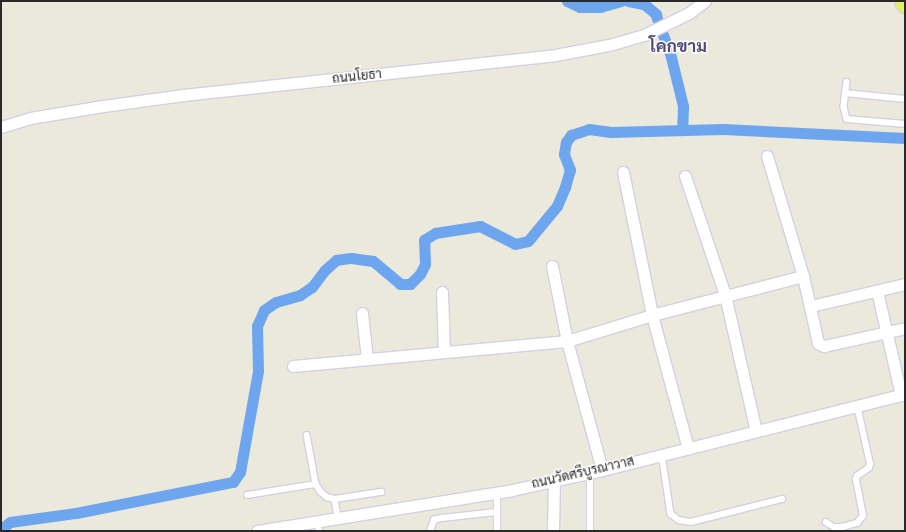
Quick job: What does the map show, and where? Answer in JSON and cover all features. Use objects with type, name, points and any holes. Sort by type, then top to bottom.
[{"type":"street","name":"ถนนโยธา","points":[[1,127],[30,118],[102,106],[565,53],[609,45],[644,35],[689,13],[705,1]]},
{"type":"street","points":[[766,156],[803,276],[811,306],[818,343],[824,346],[905,328]]},
{"type":"street","points":[[623,172],[652,315],[688,448]]},
{"type":"street","points":[[685,176],[725,296],[756,431]]},
{"type":"street","points":[[552,266],[567,341],[602,470]]},
{"type":"street","points":[[293,366],[567,341],[652,315],[803,276]]},
{"type":"street","points":[[811,306],[905,284]]},
{"type":"street","points":[[877,291],[886,332],[903,395]]},
{"type":"street","points":[[442,292],[444,352]]},
{"type":"street","points":[[362,313],[367,359]]},
{"type":"street","name":"ถนนวัดศรีบูรณาวาส","points":[[257,531],[318,526],[338,518],[497,492],[590,473],[903,395]]},
{"type":"street","points":[[553,531],[554,480]]},
{"type":"lane","points":[[847,82],[844,107],[847,119],[905,124]]},
{"type":"lane","points":[[846,93],[905,99]]},
{"type":"lane","points":[[826,522],[834,527],[842,528],[857,522],[862,516],[856,480],[857,476],[869,468],[870,464],[857,406]]},
{"type":"lane","points":[[307,435],[316,484],[321,492],[327,497],[335,499],[381,492]]},
{"type":"lane","points":[[662,454],[671,514],[679,520],[691,522],[782,499]]},
{"type":"lane","points":[[590,473],[590,531]]},
{"type":"lane","points":[[247,495],[316,484]]},
{"type":"lane","points":[[497,492],[497,531]]},
{"type":"lane","points":[[335,499],[338,518]]},
{"type":"lane","points":[[430,531],[434,520],[496,512]]},
{"type":"waterway","points":[[567,1],[580,7],[600,7],[621,1]]},
{"type":"waterway","points":[[628,1],[644,4],[656,14],[657,19]]},
{"type":"waterway","points":[[663,35],[670,53],[683,106],[682,130]]},
{"type":"waterway","points":[[1,529],[10,522],[76,513],[233,482],[240,472],[258,371],[257,326],[264,310],[276,302],[300,295],[312,287],[325,270],[336,260],[351,258],[373,261],[400,284],[410,284],[420,274],[425,264],[424,240],[435,233],[480,226],[515,244],[528,241],[557,206],[565,187],[570,170],[564,154],[566,142],[571,135],[589,129],[611,132],[723,129],[905,138]]},
{"type":"district","name":"โคกขาม","points":[[678,47]]}]
